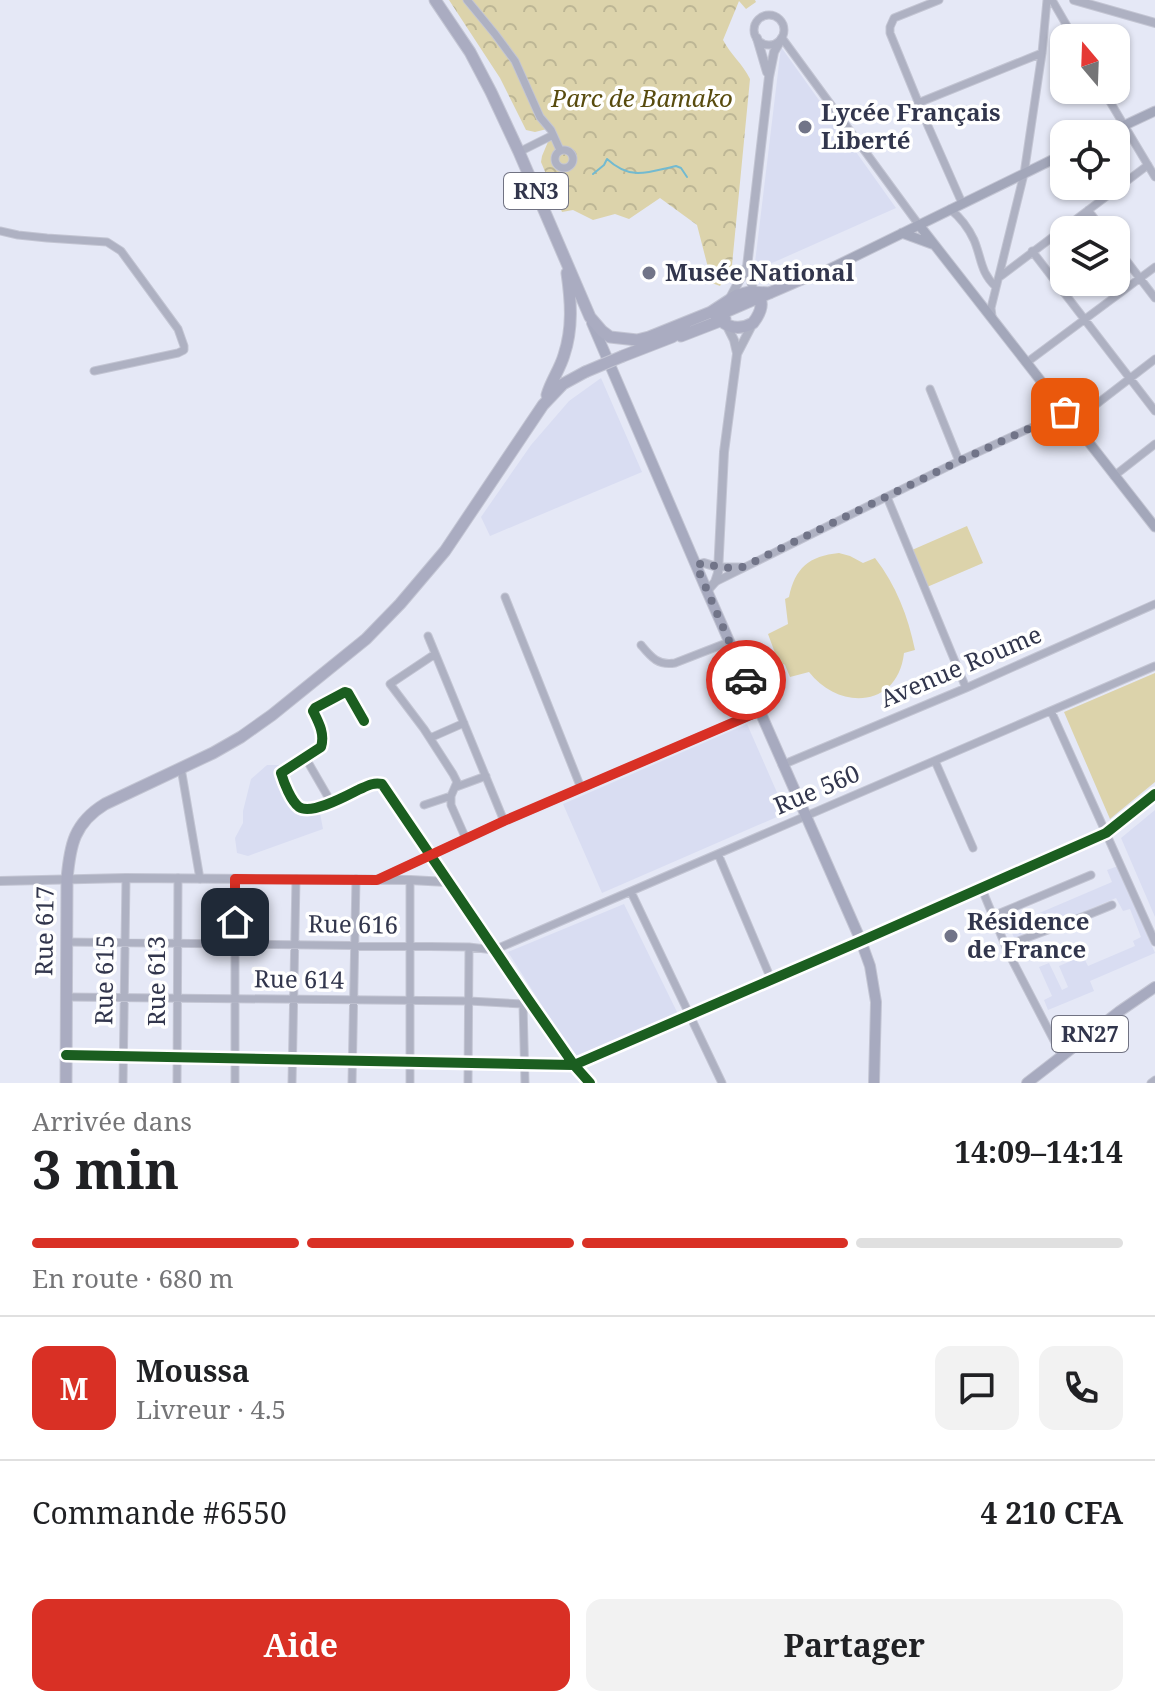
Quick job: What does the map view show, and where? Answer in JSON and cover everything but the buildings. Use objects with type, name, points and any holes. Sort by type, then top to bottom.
[{"type":"highway","name":"RN3","points":[[435,0],[470,52],[491,92],[566,261]]},
{"type":"highway","points":[[566,261],[590,317],[610,337],[637,340],[649,337],[711,312],[737,295],[761,296]]},
{"type":"highway","points":[[543,405],[563,358],[569,332],[571,302],[566,261]]},
{"type":"highway","points":[[543,405],[563,384],[585,372],[723,320],[761,296],[815,276]]},
{"type":"highway","points":[[723,320],[737,328],[753,323],[761,296]]},
{"type":"highway","name":"Rue 617","points":[[66,1083],[67,879],[70,851],[84,822],[115,799],[213,753],[272,715],[366,639],[445,551],[543,405]]},
{"type":"main road","points":[[1130,122],[1155,111]]},
{"type":"main road","points":[[815,276],[1050,161]]},
{"type":"main road","points":[[919,225],[1155,527]]},
{"type":"main road","points":[[902,233],[936,246]]},
{"type":"main road","points":[[590,317],[861,941],[870,966],[876,1002],[874,1083]]},
{"type":"main road","name":"RN27","points":[[1027,1083],[1155,987]]},
{"type":"street","points":[[467,0],[515,61],[540,117],[551,130],[560,150]]},
{"type":"street","points":[[939,0],[894,18],[890,33],[962,203]]},
{"type":"street","points":[[1050,0],[1065,24]]},
{"type":"street","points":[[992,316],[991,308],[1024,174],[1050,0]]},
{"type":"street","points":[[1074,0],[1155,23]]},
{"type":"street","points":[[715,582],[724,452],[737,354],[734,340],[723,320],[728,301],[747,267],[769,77],[774,52],[784,32],[783,23],[777,17],[768,15],[760,18],[755,26],[769,77]]},
{"type":"street","points":[[757,38],[773,44],[782,38]]},
{"type":"street","points":[[782,38],[919,225]]},
{"type":"street","points":[[918,103],[1042,53]]},
{"type":"street","points":[[519,152],[553,135]]},
{"type":"street","points":[[1130,135],[1155,177]]},
{"type":"street","points":[[999,278],[1148,165]]},
{"type":"street","points":[[950,209],[963,221],[974,241],[984,273],[996,287]]},
{"type":"street","points":[[1088,210],[1092,216]]},
{"type":"street","points":[[0,231],[107,242],[121,251],[178,329],[184,350],[178,353],[94,371]]},
{"type":"street","points":[[1032,251],[1155,411]]},
{"type":"street","points":[[1130,265],[1155,298]]},
{"type":"street","points":[[747,267],[761,296]]},
{"type":"street","points":[[1026,363],[1155,267]]},
{"type":"street","points":[[737,354],[753,323]]},
{"type":"street","points":[[1072,423],[1155,359]]},
{"type":"street","points":[[930,389],[959,461]]},
{"type":"street","points":[[707,591],[715,582],[743,567],[1065,412]]},
{"type":"street","points":[[1114,476],[1155,444]]},
{"type":"street","points":[[887,497],[966,688]]},
{"type":"street","points":[[696,565],[743,567]]},
{"type":"street","points":[[505,597],[581,788]]},
{"type":"street","name":"Avenue Roume","points":[[782,765],[1155,604]]},
{"type":"street","points":[[428,636],[504,821]]},
{"type":"street","points":[[641,645],[665,665],[729,642]]},
{"type":"street","points":[[435,654],[390,684],[430,738],[457,782],[451,805],[466,839]]},
{"type":"street","name":"Rue 560","points":[[494,950],[1155,666]]},
{"type":"street","points":[[364,721],[345,692],[315,708],[313,711],[320,727],[321,747],[281,773],[296,804],[307,809],[373,783],[382,784],[526,1002],[590,1083]]},
{"type":"street","points":[[377,880],[504,821],[760,711]]},
{"type":"street","points":[[1051,711],[1155,942]]},
{"type":"street","points":[[430,738],[464,723]]},
{"type":"street","points":[[305,757],[331,802]]},
{"type":"street","points":[[935,761],[973,848]]},
{"type":"street","points":[[181,768],[200,879]]},
{"type":"street","points":[[456,787],[486,776]]},
{"type":"street","points":[[66,1055],[574,1065],[1106,833],[1155,794]]},
{"type":"street","points":[[424,805],[451,796]]},
{"type":"street","points":[[718,854],[771,979]]},
{"type":"street","points":[[993,916],[1091,875]]},
{"type":"street","name":"Rue 615","points":[[123,1083],[126,878]]},
{"type":"street","points":[[0,881],[178,878],[447,882]]},
{"type":"street","name":"Rue 613","points":[[177,1083],[178,878]]},
{"type":"street","points":[[235,879],[235,1083]]},
{"type":"street","points":[[292,1083],[296,879]]},
{"type":"street","points":[[352,1083],[356,879]]},
{"type":"street","points":[[410,880],[410,1083]]},
{"type":"street","points":[[981,887],[1006,946],[1062,1056]]},
{"type":"street","points":[[631,892],[722,1083]]},
{"type":"street","points":[[1006,946],[1112,905]]},
{"type":"street","name":"Rue 616","points":[[66,942],[469,947],[494,950]]},
{"type":"street","points":[[468,1083],[469,947]]},
{"type":"street","name":"Rue 614","points":[[66,997],[526,1002]]},
{"type":"street","points":[[525,1083],[526,1002]]},
{"type":"shaded area","name":"Lycée Français Liberté","points":[[781,47],[896,208],[754,271]]},
{"type":"shaded area","points":[[601,378],[642,472],[490,536],[481,517],[531,445],[569,401]]},
{"type":"shaded area","points":[[747,724],[786,813],[602,893],[563,804]]},
{"type":"shaded area","points":[[267,765],[280,765],[281,782],[299,811],[320,813],[323,829],[248,856],[237,853],[235,838],[243,823],[251,779]]},
{"type":"shaded area","points":[[1155,810],[1155,917],[1121,838]]},
{"type":"shaded area","points":[[1118,866],[1155,953],[1090,981],[1094,991],[1048,1010],[1044,1000],[1052,996],[1039,967],[1049,963],[1062,990],[1068,987],[1059,966],[1083,956],[1088,966],[1135,946],[1133,941],[1141,937],[1130,909],[1123,911],[1116,898],[1065,922],[1063,920],[1015,940],[1009,926],[1112,882],[1107,870]]},
{"type":"shaded area","points":[[624,904],[678,1014],[576,1059],[508,952]]},
{"type":"green space","name":"Parc de Bamako","points":[[449,0],[755,0],[746,9],[739,1],[723,40],[750,79],[732,265],[720,286],[712,283],[697,225],[660,198],[629,219],[615,214],[593,220],[573,210],[562,212],[541,162],[550,137],[547,129],[535,132],[526,130],[500,78]]},
{"type":"green space","points":[[967,526],[983,563],[927,587],[912,550]]},
{"type":"green space","points":[[839,553],[863,563],[875,558],[900,601],[915,650],[904,653],[891,685],[866,698],[851,698],[836,693],[821,685],[809,672],[790,677],[785,665],[778,661],[768,634],[788,624],[785,599],[789,597],[795,578],[805,565],[819,557]]},
{"type":"green space","points":[[1155,673],[1155,782],[1110,819],[1064,712]]},
{"type":"waterway","points":[[593,174],[607,159],[624,170],[640,173],[676,166],[687,177]]},
{"type":"cycle path","points":[[364,721],[345,692],[315,708],[313,711],[322,733],[321,747],[281,773],[293,801],[299,807],[312,809],[370,785],[382,784],[528,999],[590,1083]]},
{"type":"cycle path","points":[[66,1055],[574,1065],[1106,833],[1155,794]]},
{"type":"way so far","points":[[746,680],[696,565],[743,567],[1065,412]]},
{"type":"place","name":"Lycée Français Liberté","points":[[805,127]]},
{"type":"place","name":"Musée National","points":[[649,273]]},
{"type":"place","name":"Résidence de France","points":[[951,936]]},
{"type":"route","points":[[235,922],[235,879],[377,880],[504,821],[760,711],[746,680]]}]
